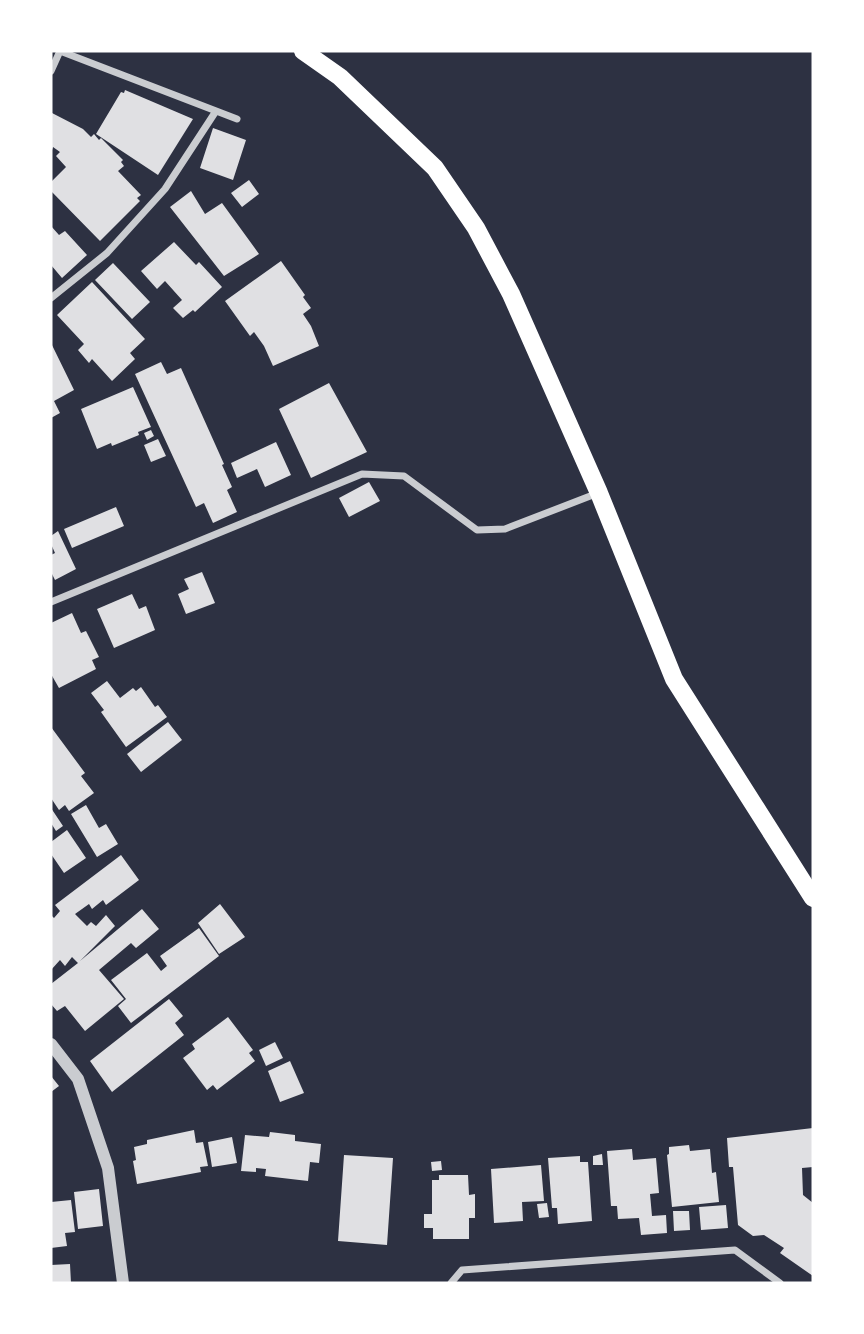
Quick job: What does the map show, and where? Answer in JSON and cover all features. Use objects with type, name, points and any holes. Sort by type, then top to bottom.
[{"type":"main road","points":[[303,51],[340,77],[435,168],[476,228],[510,294],[599,493],[674,679],[813,898]]},
{"type":"street","points":[[51,71],[60,51],[237,119]]},
{"type":"street","points":[[51,298],[107,253],[165,189],[216,111]]},
{"type":"street","points":[[51,602],[362,474],[404,476],[477,530],[505,529],[599,493]]},
{"type":"street","points":[[51,1044],[78,1079],[108,1168],[122,1283]]},
{"type":"street","points":[[451,1283],[462,1270],[734,1250],[780,1283]]},
{"type":"building","points":[[125,90],[193,119],[158,175],[96,134],[121,92],[124,93]]},
{"type":"building","points":[[52,113],[83,129],[91,137],[94,134],[99,140],[101,138],[123,160],[121,162],[124,166],[118,171],[141,195],[137,198],[140,201],[100,241],[51,191],[51,182],[66,167],[56,156],[60,152],[53,147],[51,153]]},
{"type":"building","points":[[213,128],[246,140],[233,180],[200,168]]},
{"type":"building","points":[[249,180],[259,194],[242,207],[231,193]]},
{"type":"building","points":[[191,191],[205,214],[222,203],[259,254],[224,276],[170,207]]},
{"type":"building","points":[[51,226],[59,235],[65,231],[87,255],[62,278],[51,265]]},
{"type":"building","points":[[174,242],[196,265],[199,262],[222,287],[195,312],[193,310],[183,318],[173,308],[182,300],[165,281],[157,289],[141,271]]},
{"type":"building","points":[[281,261],[311,308],[303,314],[319,346],[273,366],[254,332],[250,336],[225,301]]},
{"type":"building","points":[[113,263],[150,302],[132,319],[95,280]]},
{"type":"building","points":[[92,282],[145,339],[130,353],[135,359],[112,381],[92,359],[89,363],[78,350],[84,344],[57,315]]},
{"type":"building","points":[[51,343],[74,390],[54,401],[60,413],[51,418]]},
{"type":"building","points":[[161,362],[167,374],[181,368],[232,487],[227,490],[237,512],[213,523],[204,503],[196,507],[135,374]]},
{"type":"building","points":[[329,383],[367,452],[311,478],[279,409]]},
{"type":"building","points":[[133,387],[151,427],[112,446],[111,443],[97,449],[81,409]]},
{"type":"building","points":[[151,430],[154,436],[147,440],[144,433]]},
{"type":"building","points":[[158,439],[166,456],[151,462],[144,445]]},
{"type":"building","points":[[276,442],[291,475],[265,487],[257,469],[237,478],[231,463]]},
{"type":"building","points":[[369,482],[380,501],[349,517],[339,498]]},
{"type":"building","points":[[116,507],[124,526],[72,548],[64,529]]},
{"type":"building","points":[[58,531],[76,569],[55,580],[51,572],[51,555],[55,553],[51,536]]},
{"type":"building","points":[[202,572],[215,603],[186,614],[178,594],[189,589],[184,579]]},
{"type":"building","points":[[132,594],[139,609],[146,606],[155,630],[114,648],[97,609]]},
{"type":"building","points":[[72,613],[81,633],[86,631],[99,657],[92,660],[96,669],[59,688],[51,674],[51,623]]},
{"type":"building","points":[[107,681],[120,698],[133,688],[136,691],[141,687],[155,707],[158,705],[167,717],[126,747],[91,693]]},
{"type":"building","points":[[168,722],[182,740],[141,772],[127,754]]},
{"type":"building","points":[[51,727],[85,773],[81,776],[94,793],[69,811],[65,805],[59,810],[51,798]]},
{"type":"building","points":[[86,805],[99,828],[106,824],[118,844],[97,857],[71,814]]},
{"type":"building","points":[[51,808],[63,826],[56,831],[51,823]]},
{"type":"building","points":[[67,830],[86,858],[64,873],[51,854],[51,842]]},
{"type":"building","points":[[121,855],[139,880],[106,905],[103,900],[92,909],[89,904],[75,914],[87,926],[91,922],[96,926],[106,915],[115,926],[80,961],[142,909],[159,929],[136,948],[131,943],[99,970],[124,999],[85,1031],[65,1006],[57,1011],[51,1004],[51,984],[78,963],[72,957],[65,966],[60,960],[51,970],[51,915],[54,918],[60,911],[55,905]]},
{"type":"building","points":[[220,904],[245,937],[219,954],[198,923]]},
{"type":"building","points":[[199,928],[219,956],[131,1023],[118,1006],[126,999],[111,980],[147,953],[161,971],[167,966],[160,956]]},
{"type":"building","points":[[169,999],[183,1016],[175,1023],[184,1035],[112,1092],[90,1061]]},
{"type":"building","points":[[228,1017],[253,1050],[249,1053],[255,1061],[217,1090],[213,1085],[207,1090],[183,1058],[195,1049],[192,1044]]},
{"type":"building","points":[[275,1042],[283,1058],[266,1066],[259,1050]]},
{"type":"building","points":[[290,1061],[304,1093],[280,1102],[268,1071]]},
{"type":"building","points":[[51,1076],[59,1086],[51,1092]]},
{"type":"building","points":[[813,1128],[813,1167],[802,1168],[803,1195],[813,1203],[813,1276],[780,1253],[784,1248],[764,1235],[753,1236],[738,1225],[733,1167],[729,1167],[727,1138]]},
{"type":"building","points":[[194,1130],[196,1143],[203,1142],[208,1166],[200,1167],[201,1172],[137,1184],[133,1161],[136,1160],[134,1147],[147,1144],[147,1140]]},
{"type":"building","points":[[270,1132],[295,1135],[295,1141],[321,1144],[319,1163],[310,1162],[308,1181],[265,1176],[266,1169],[256,1168],[256,1172],[241,1171],[245,1135],[269,1137]]},
{"type":"building","points":[[232,1137],[237,1163],[212,1167],[208,1142]]},
{"type":"building","points":[[689,1145],[690,1151],[710,1149],[719,1202],[672,1207],[667,1155],[669,1147]]},
{"type":"building","points":[[632,1149],[633,1160],[656,1158],[659,1193],[650,1194],[652,1216],[666,1215],[667,1233],[641,1235],[639,1218],[618,1219],[617,1206],[611,1206],[607,1151]]},
{"type":"building","points":[[602,1154],[603,1165],[593,1165],[593,1156]]},
{"type":"building","points":[[344,1155],[393,1158],[387,1245],[338,1241]]},
{"type":"building","points":[[580,1156],[580,1162],[588,1162],[592,1221],[558,1224],[557,1208],[552,1208],[548,1158]]},
{"type":"building","points":[[441,1161],[442,1170],[432,1171],[431,1162]]},
{"type":"building","points":[[541,1165],[544,1201],[522,1202],[523,1221],[494,1223],[491,1169]]},
{"type":"building","points":[[439,1175],[468,1175],[469,1195],[475,1194],[475,1218],[469,1218],[469,1239],[433,1239],[433,1228],[424,1228],[424,1214],[432,1214],[432,1180],[439,1180]]},
{"type":"building","points":[[99,1189],[103,1226],[78,1229],[74,1192]]},
{"type":"building","points":[[71,1200],[75,1232],[65,1233],[67,1246],[51,1248],[51,1202]]},
{"type":"building","points":[[547,1203],[549,1217],[539,1218],[537,1204]]},
{"type":"building","points":[[726,1205],[728,1228],[701,1230],[699,1207]]},
{"type":"building","points":[[673,1211],[689,1211],[690,1230],[674,1231]]},
{"type":"building","points":[[70,1264],[71,1283],[51,1283],[51,1265]]}]
